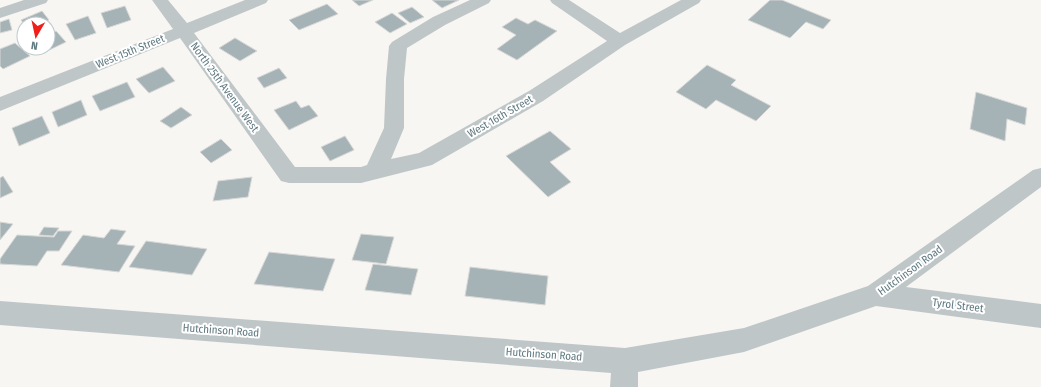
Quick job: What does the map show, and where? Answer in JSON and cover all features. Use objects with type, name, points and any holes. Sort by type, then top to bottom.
[{"type":"street","points":[[0,13],[40,0]]},
{"type":"street","name":"North 25th Avenue West","points":[[160,0],[289,175]]},
{"type":"street","name":"West 15th Street","points":[[0,104],[260,0]]},
{"type":"street","points":[[375,172],[394,128],[395,79],[398,46],[439,21],[483,0]]},
{"type":"street","points":[[558,0],[619,41]]},
{"type":"street","name":"West 16th Street","points":[[289,175],[361,175],[425,159],[536,96],[619,41],[693,0]]},
{"type":"street","name":"Hutchinson Road","points":[[0,313],[625,360],[744,340],[876,295],[1041,176]]},
{"type":"street","name":"Tyrol Street","points":[[876,295],[1041,316]]},
{"type":"street","points":[[624,387],[625,360]]},
{"type":"building","points":[[352,0],[373,0],[359,6]]},
{"type":"building","points":[[432,0],[459,0],[442,8]]},
{"type":"building","points":[[770,0],[782,0],[831,20],[823,29],[806,22],[790,38],[748,20]]},
{"type":"building","points":[[327,4],[338,14],[299,30],[289,20]]},
{"type":"building","points":[[125,6],[131,20],[107,28],[101,13]]},
{"type":"building","points":[[412,7],[424,17],[410,23],[398,13]]},
{"type":"building","points":[[42,11],[46,16],[30,16]]},
{"type":"building","points":[[392,13],[407,24],[390,33],[375,22]]},
{"type":"building","points":[[88,16],[96,33],[75,40],[66,24]]},
{"type":"building","points":[[516,18],[528,24],[535,20],[557,31],[517,60],[497,49],[516,35],[502,27]]},
{"type":"building","points":[[9,19],[12,30],[0,33],[0,22]]},
{"type":"building","points":[[56,31],[66,42],[56,47]]},
{"type":"building","points":[[235,38],[257,51],[240,61],[219,48]]},
{"type":"building","points":[[15,43],[16,56],[30,56],[3,69],[0,66],[0,49]]},
{"type":"building","points":[[707,65],[736,80],[731,85],[771,106],[756,121],[716,100],[706,109],[676,92]]},
{"type":"building","points":[[163,67],[175,81],[149,93],[136,79]]},
{"type":"building","points":[[279,68],[287,78],[264,88],[257,78]]},
{"type":"building","points":[[127,82],[135,97],[100,111],[92,96]]},
{"type":"building","points":[[976,92],[1027,108],[1025,125],[1007,119],[1005,141],[970,129]]},
{"type":"building","points":[[81,100],[87,115],[58,127],[52,112]]},
{"type":"building","points":[[296,101],[301,108],[309,105],[318,116],[289,130],[274,110]]},
{"type":"building","points":[[181,107],[192,115],[171,128],[160,121]]},
{"type":"building","points":[[42,116],[50,133],[19,146],[12,128]]},
{"type":"building","points":[[550,131],[571,149],[550,162],[571,182],[548,197],[506,156]]},
{"type":"building","points":[[345,136],[354,150],[330,161],[321,147]]},
{"type":"building","points":[[221,139],[232,150],[211,163],[200,152]]},
{"type":"building","points":[[3,176],[13,192],[0,198],[0,178]]},
{"type":"building","points":[[252,177],[248,197],[213,201],[218,181]]},
{"type":"building","points":[[0,222],[13,224],[0,240]]},
{"type":"building","points":[[44,227],[59,228],[53,236],[39,235]]},
{"type":"building","points":[[111,229],[126,231],[117,244],[135,246],[119,272],[61,265],[83,235],[104,238]]},
{"type":"building","points":[[58,231],[72,231],[59,251],[47,251],[37,266],[0,264],[0,259],[17,235],[54,237]]},
{"type":"building","points":[[361,234],[394,237],[386,264],[352,260]]},
{"type":"building","points":[[146,241],[207,249],[192,275],[129,267]]},
{"type":"building","points":[[269,252],[335,259],[323,291],[254,284]]},
{"type":"building","points":[[373,264],[418,269],[411,295],[365,290]]},
{"type":"building","points":[[470,267],[548,276],[545,305],[465,296]]}]
